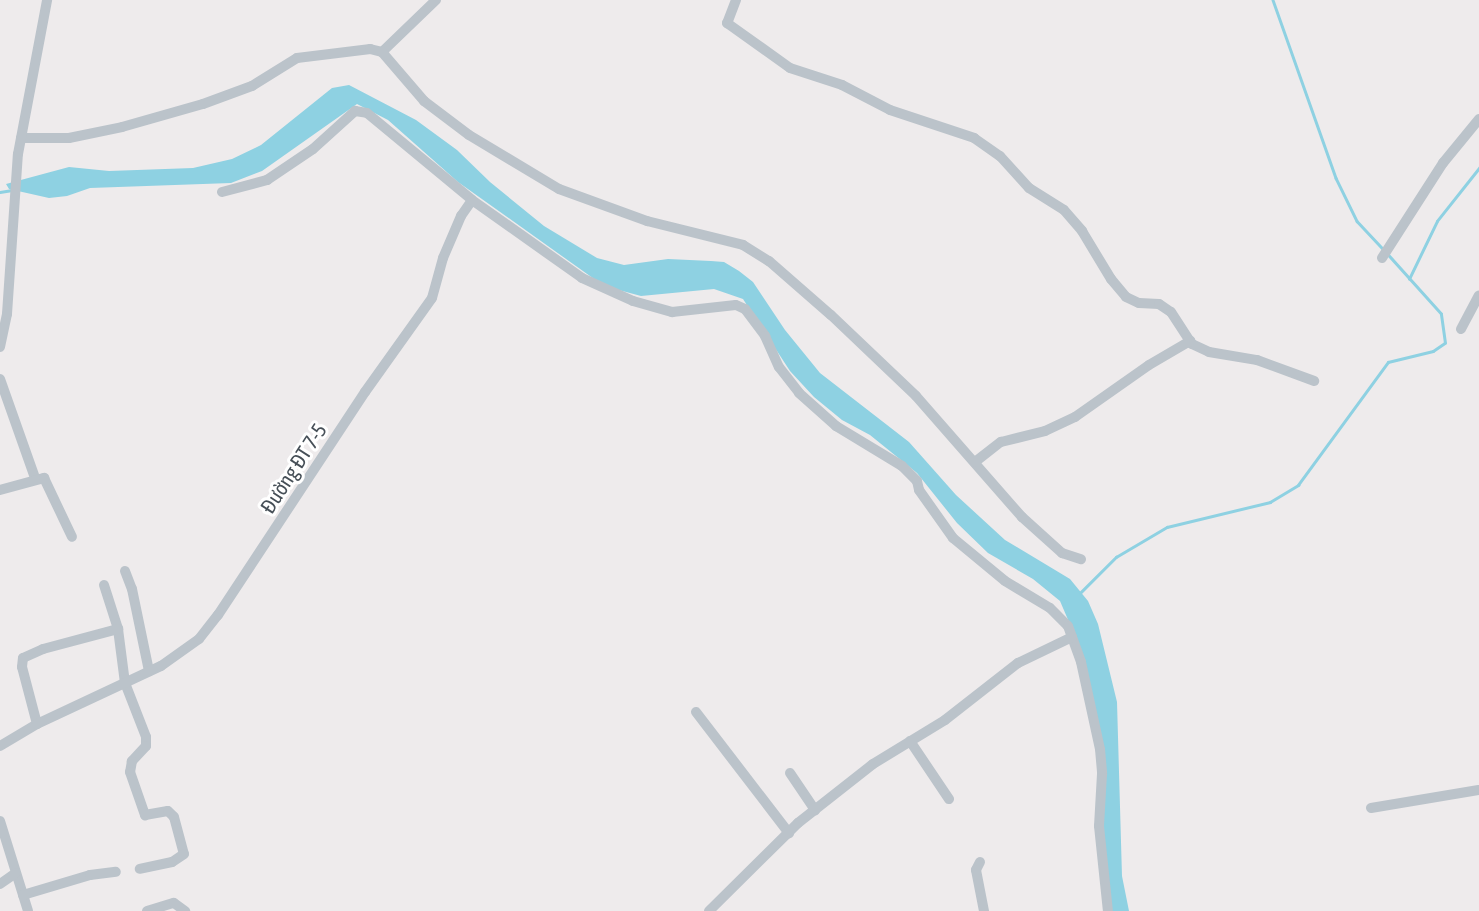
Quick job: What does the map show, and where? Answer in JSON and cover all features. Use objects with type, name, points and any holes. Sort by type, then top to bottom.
[{"type":"street","points":[[0,347],[7,314],[18,154],[47,0]]},
{"type":"street","points":[[382,52],[436,0]]},
{"type":"street","points":[[736,0],[727,23],[790,68],[842,85],[890,110],[974,138],[1000,156],[1029,188],[1070,217],[1126,296],[1139,303],[1159,304],[1171,312],[1190,341],[1209,352],[1257,359],[1314,381]]},
{"type":"street","points":[[21,138],[69,138],[122,127],[203,104],[252,86],[297,58],[370,49],[382,52],[424,101],[469,135],[559,189],[648,221],[743,245],[769,261],[831,315],[916,396],[1022,517],[1062,553],[1081,559]]},
{"type":"street","points":[[222,192],[277,174],[313,149],[355,111],[367,113],[472,200],[583,278],[633,301],[672,312],[736,305],[745,309],[765,336],[779,368],[799,393],[836,426],[902,466],[917,481],[919,490],[953,538],[1005,581],[1050,608],[1068,626],[1081,662],[1100,749],[1102,774],[1099,827],[1108,911]]},
{"type":"street","points":[[1382,258],[1443,163],[1479,119]]},
{"type":"street","name":"Đường ĐT 7-5","points":[[0,746],[37,724],[149,671],[199,639],[218,615],[365,392],[432,298],[443,258],[461,216],[472,200]]},
{"type":"street","points":[[1461,329],[1479,295]]},
{"type":"street","points":[[975,462],[1001,442],[1045,431],[1075,417],[1149,365],[1190,341]]},
{"type":"street","points":[[0,379],[35,478]]},
{"type":"street","points":[[0,490],[35,478],[44,478],[72,537]]},
{"type":"street","points":[[125,571],[132,589],[149,671]]},
{"type":"street","points":[[104,585],[118,629],[125,682],[146,737],[143,752],[129,767],[145,815],[168,811],[174,817],[184,854],[172,862],[140,869]]},
{"type":"street","points":[[37,724],[22,667],[23,658],[43,649],[118,629]]},
{"type":"street","points":[[709,911],[789,833],[873,764],[944,720],[1018,663],[1072,637]]},
{"type":"street","points":[[696,712],[789,833]]},
{"type":"street","points":[[910,741],[949,800]]},
{"type":"street","points":[[790,773],[816,810]]},
{"type":"street","points":[[1371,808],[1479,790]]},
{"type":"street","points":[[0,821],[4,850],[16,873],[28,911]]},
{"type":"street","points":[[979,862],[976,870],[984,911]]},
{"type":"street","points":[[23,895],[90,876],[116,872]]},
{"type":"street","points":[[0,884],[16,873]]},
{"type":"street","points":[[147,911],[174,902],[185,911]]},
{"type":"water","points":[[349,85],[416,120],[457,150],[490,182],[544,226],[597,258],[624,265],[668,259],[724,262],[739,271],[753,282],[785,330],[820,373],[909,442],[956,495],[1005,540],[1070,579],[1088,601],[1098,624],[1117,702],[1122,876],[1129,911],[1109,911],[1096,743],[1075,636],[1060,601],[1033,579],[988,553],[957,523],[917,473],[870,435],[842,420],[814,397],[790,371],[743,299],[714,289],[641,296],[604,286],[458,182],[388,120],[357,104],[262,171],[231,183],[90,188],[67,196],[49,198],[9,189],[6,184],[69,167],[109,171],[193,168],[232,159],[261,145],[332,88]]},
{"type":"waterway","points":[[1273,0],[1336,178],[1357,221],[1384,250]]},
{"type":"waterway","points":[[1409,279],[1437,221],[1479,168]]},
{"type":"waterway","points":[[0,192],[12,190]]},
{"type":"waterway","points":[[1080,593],[1116,557],[1167,527],[1270,502],[1298,485],[1388,362],[1433,351],[1445,343],[1441,314],[1388,255]]}]
